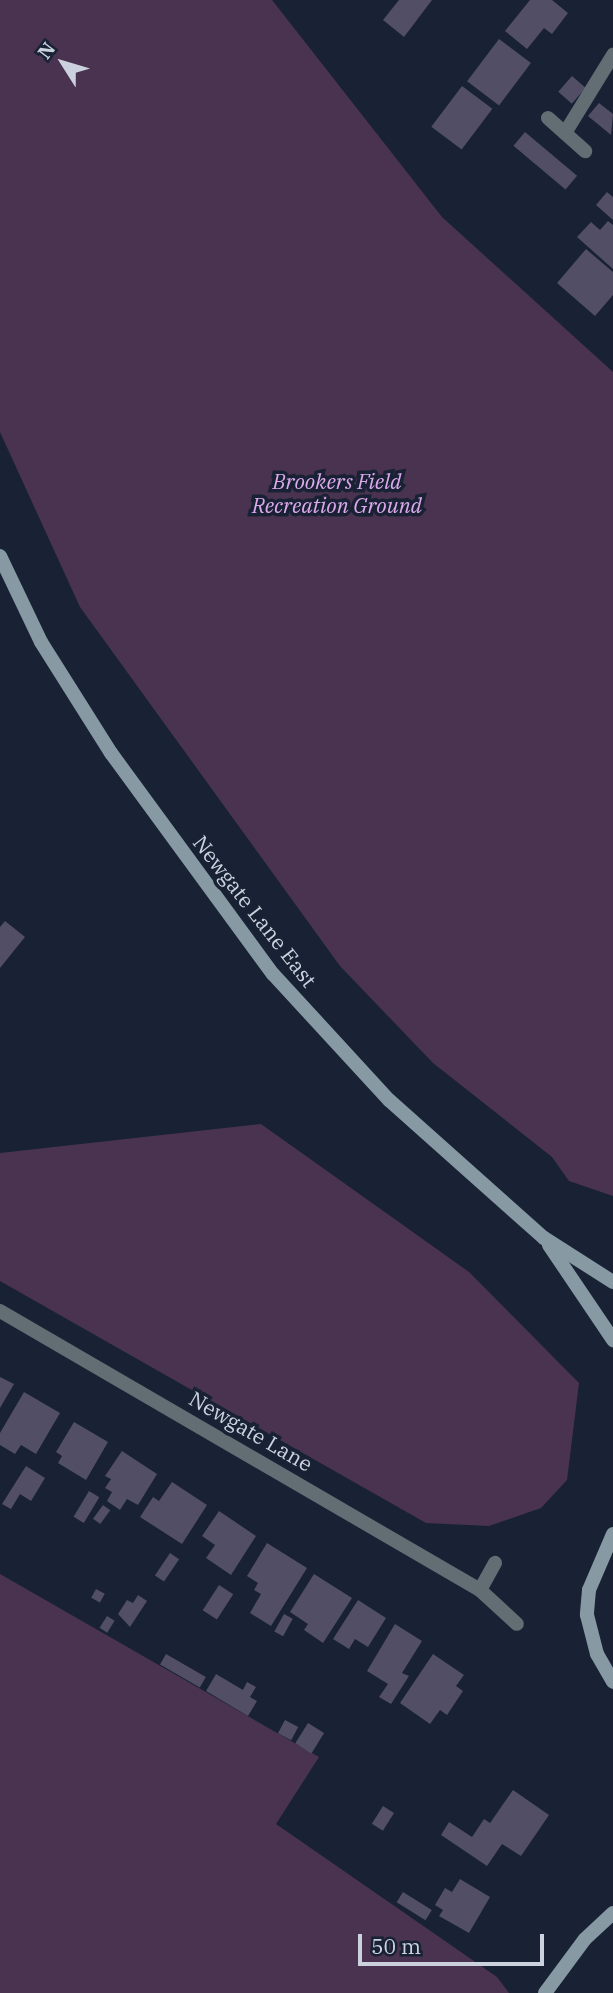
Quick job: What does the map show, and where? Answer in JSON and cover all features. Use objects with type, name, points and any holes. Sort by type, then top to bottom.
[{"type":"main road","name":"Newgate Lane East","points":[[0,555],[41,642],[111,753],[273,974],[389,1100],[544,1238],[613,1282]]},
{"type":"main road","name":"Newgate Lane East","points":[[544,1238],[613,1340]]},
{"type":"main road","points":[[613,1534],[589,1590],[587,1615],[597,1654],[613,1682]]},
{"type":"main road","points":[[545,1993],[585,1939],[613,1913]]},
{"type":"street","points":[[565,133],[613,55]]},
{"type":"street","points":[[548,118],[585,150]]},
{"type":"street","name":"Newgate Lane","points":[[0,1311],[480,1590],[517,1624]]},
{"type":"street","points":[[480,1590],[495,1563]]},
{"type":"green space","name":"Brookers Field Recreation Ground","points":[[0,0],[272,0],[442,217],[613,372],[613,1196],[569,1181],[552,1157],[433,1063],[340,966],[80,607],[0,432]]},
{"type":"green space","points":[[261,1124],[469,1272],[579,1383],[567,1480],[541,1508],[489,1526],[426,1523],[0,1281],[0,1153]]},
{"type":"green space","points":[[0,1574],[319,1757],[276,1824],[497,1977],[509,1993],[0,1993]]},
{"type":"building","points":[[399,0],[432,0],[404,37],[383,20]]},
{"type":"building","points":[[530,0],[552,0],[568,13],[552,34],[544,28],[527,49],[505,31]]},
{"type":"building","points":[[499,39],[531,63],[499,105],[467,81]]},
{"type":"building","points":[[572,76],[586,88],[572,104],[558,92]]},
{"type":"building","points":[[462,86],[492,109],[462,150],[431,127]]},
{"type":"building","points":[[599,103],[613,114],[611,135],[588,116]]},
{"type":"building","points":[[525,132],[577,176],[566,189],[513,146]]},
{"type":"building","points":[[607,192],[613,197],[613,220],[596,205]]},
{"type":"building","points":[[608,221],[613,225],[613,269],[577,237],[591,222],[600,230]]},
{"type":"building","points":[[586,249],[613,272],[613,295],[595,316],[557,283]]},
{"type":"building","points":[[5,921],[25,937],[0,968],[0,927]]},
{"type":"building","points":[[0,1377],[14,1384],[0,1408]]},
{"type":"building","points":[[24,1392],[60,1413],[36,1454],[21,1445],[15,1454],[0,1445],[0,1433]]},
{"type":"building","points":[[74,1422],[108,1442],[86,1480],[58,1463],[62,1456],[56,1452]]},
{"type":"building","points":[[122,1451],[157,1474],[138,1505],[127,1499],[120,1510],[107,1501],[112,1492],[105,1488],[111,1479],[105,1476]]},
{"type":"building","points":[[26,1466],[45,1478],[31,1501],[20,1494],[11,1509],[2,1504]]},
{"type":"building","points":[[172,1482],[207,1505],[182,1544],[140,1517],[153,1497],[159,1501]]},
{"type":"building","points":[[89,1491],[99,1497],[84,1523],[74,1517]]},
{"type":"building","points":[[103,1505],[110,1510],[100,1524],[93,1519]]},
{"type":"building","points":[[219,1511],[256,1536],[231,1575],[206,1558],[215,1545],[202,1536]]},
{"type":"building","points":[[267,1543],[307,1568],[271,1626],[250,1613],[261,1594],[254,1590],[258,1583],[247,1576]]},
{"type":"building","points":[[170,1553],[179,1559],[164,1582],[155,1575]]},
{"type":"building","points":[[314,1574],[352,1598],[323,1643],[304,1630],[308,1624],[290,1612]]},
{"type":"building","points":[[219,1585],[233,1594],[217,1619],[203,1610]]},
{"type":"building","points":[[96,1589],[105,1594],[100,1603],[91,1598]]},
{"type":"building","points":[[138,1595],[147,1601],[130,1627],[118,1614],[127,1600],[133,1603]]},
{"type":"building","points":[[358,1600],[386,1618],[368,1647],[355,1639],[349,1649],[333,1639]]},
{"type":"building","points":[[284,1614],[293,1619],[283,1636],[274,1631]]},
{"type":"building","points":[[107,1616],[115,1621],[107,1633],[100,1628]]},
{"type":"building","points":[[395,1624],[422,1641],[402,1673],[409,1676],[391,1704],[379,1697],[388,1684],[367,1671]]},
{"type":"building","points":[[166,1654],[206,1677],[200,1687],[160,1664]]},
{"type":"building","points":[[433,1654],[464,1675],[456,1686],[463,1691],[447,1715],[440,1710],[430,1724],[400,1703]]},
{"type":"building","points":[[216,1674],[243,1690],[247,1682],[256,1687],[250,1697],[257,1701],[248,1716],[206,1691]]},
{"type":"building","points":[[285,1720],[298,1727],[291,1740],[278,1733]]},
{"type":"building","points":[[308,1723],[324,1733],[311,1753],[295,1743]]},
{"type":"building","points":[[513,1790],[549,1815],[521,1856],[502,1844],[487,1866],[441,1835],[449,1822],[472,1837],[484,1819],[490,1823]]},
{"type":"building","points":[[383,1806],[394,1813],[383,1831],[372,1824]]},
{"type":"building","points":[[460,1879],[490,1897],[469,1933],[439,1916],[443,1910],[435,1905],[445,1888],[452,1892]]},
{"type":"building","points":[[403,1892],[432,1910],[425,1920],[397,1902]]}]
